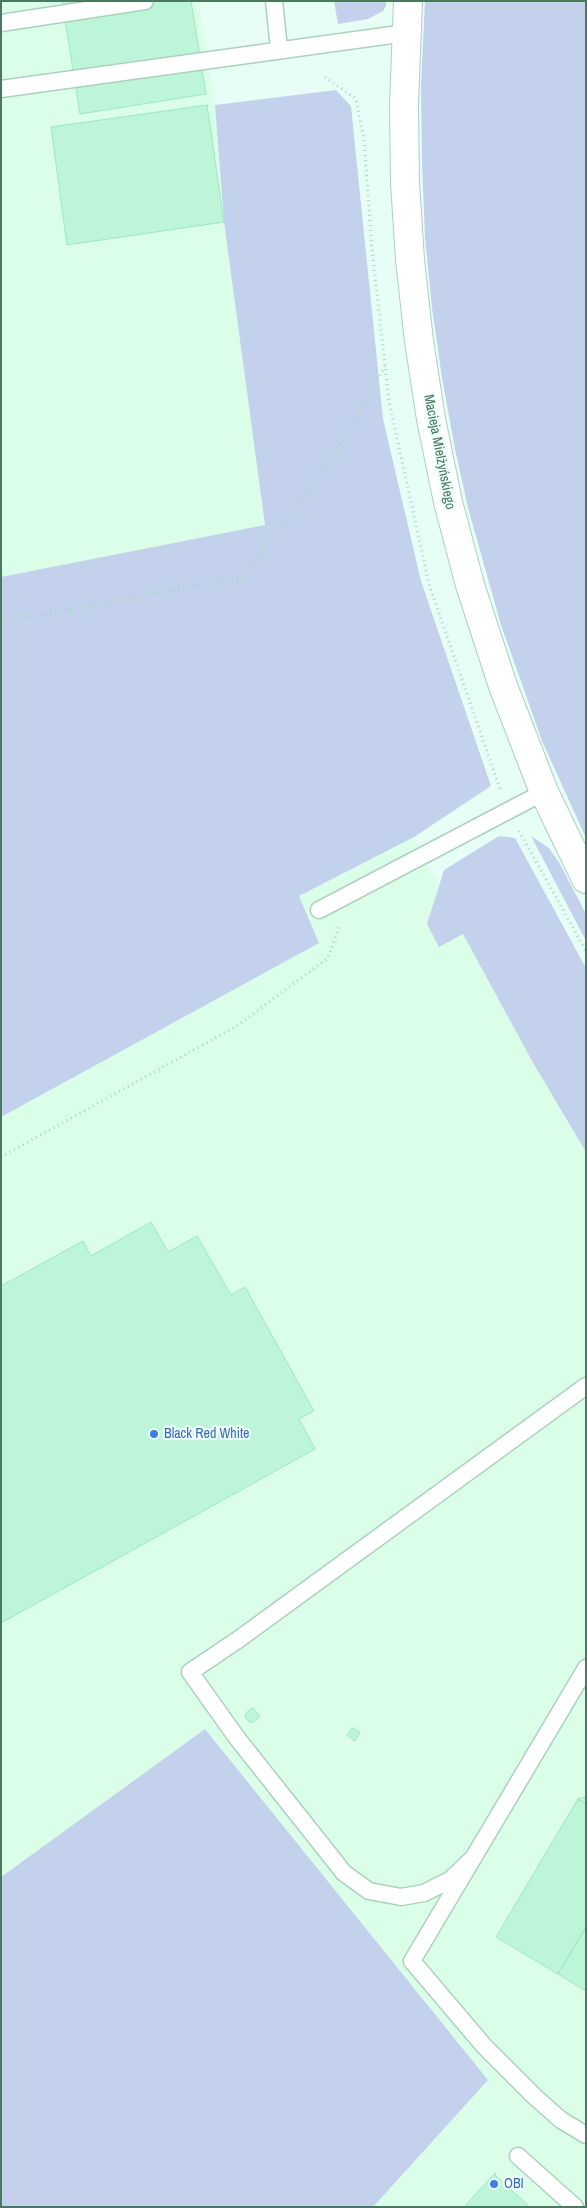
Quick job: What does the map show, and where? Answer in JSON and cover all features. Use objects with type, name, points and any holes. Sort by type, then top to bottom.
[{"type":"street","name":"Macieja Mielżyńskiego","points":[[408,1],[405,173],[410,260],[419,341],[431,419],[448,502],[470,584],[503,686],[544,792],[586,879]]},
{"type":"lane","points":[[1,23],[146,1]]},
{"type":"lane","points":[[274,1],[279,49]]},
{"type":"lane","points":[[1,89],[279,49],[406,33]]},
{"type":"lane","points":[[319,910],[544,792]]},
{"type":"lane","points":[[473,1858],[450,1880],[424,1894],[401,1898],[368,1891],[344,1873],[237,1738],[190,1672],[239,1639],[586,1386]]},
{"type":"lane","points":[[586,1668],[412,1961],[449,2007],[516,2078],[561,2120],[586,2135]]},
{"type":"lane","points":[[518,2156],[575,2207]]},
{"type":"path","points":[[1,622],[243,577],[291,514],[348,433],[385,366],[372,249],[364,140],[358,107],[356,99],[325,77]]},
{"type":"path","points":[[1,1157],[237,1026],[328,958],[339,930],[339,899]]},
{"type":"shaded area","points":[[1,1],[199,1],[215,105],[224,222],[265,525],[1,577]]},
{"type":"shaded area","points":[[334,1],[386,1],[386,6],[383,11],[368,19],[338,24]]},
{"type":"shaded area","points":[[425,1],[586,1],[586,838],[542,741],[501,625],[468,508],[455,449],[432,308],[425,238],[421,85]]},
{"type":"shaded area","points":[[336,90],[351,106],[383,419],[421,581],[491,786],[414,837],[299,896],[319,943],[1,1117],[1,577],[265,525],[224,222],[215,105]]},
{"type":"shaded area","points":[[499,836],[515,838],[586,968],[586,1152],[532,1061],[463,934],[439,947],[427,924],[444,870]]},
{"type":"shaded area","points":[[531,836],[549,848],[560,864],[586,914],[586,941]]},
{"type":"shaded area","points":[[414,837],[532,1061],[586,1152],[586,2207],[373,2207],[487,2079],[205,1729],[1,1877],[1,1117],[318,943],[298,896]]},
{"type":"shaded area","points":[[205,1729],[488,2080],[373,2207],[1,2207],[1,1877]]},
{"type":"building","points":[[62,1],[191,1],[206,94],[80,114]]},
{"type":"building","points":[[207,105],[224,222],[67,245],[51,127]]},
{"type":"building","name":"Black Red White","points":[[151,1222],[168,1252],[197,1236],[231,1295],[245,1287],[314,1411],[299,1419],[315,1449],[1,1623],[1,1286],[83,1241],[91,1256]]},
{"type":"building","points":[[253,1708],[260,1717],[253,1722],[249,1722],[245,1716]]},
{"type":"building","points":[[352,1728],[360,1732],[355,1741],[347,1735]]},
{"type":"building","points":[[586,1797],[586,1804],[577,1799]]},
{"type":"building","points":[[578,1799],[586,1804],[586,1927],[558,1974],[496,1937]]},
{"type":"building","points":[[586,1927],[586,1991],[558,1974]]},
{"type":"building","name":"OBI","points":[[495,2173],[496,2176],[530,2207],[464,2207]]},
{"type":"place","name":"Black Red White","points":[[154,1434]]},
{"type":"place","name":"OBI","points":[[494,2184]]}]
